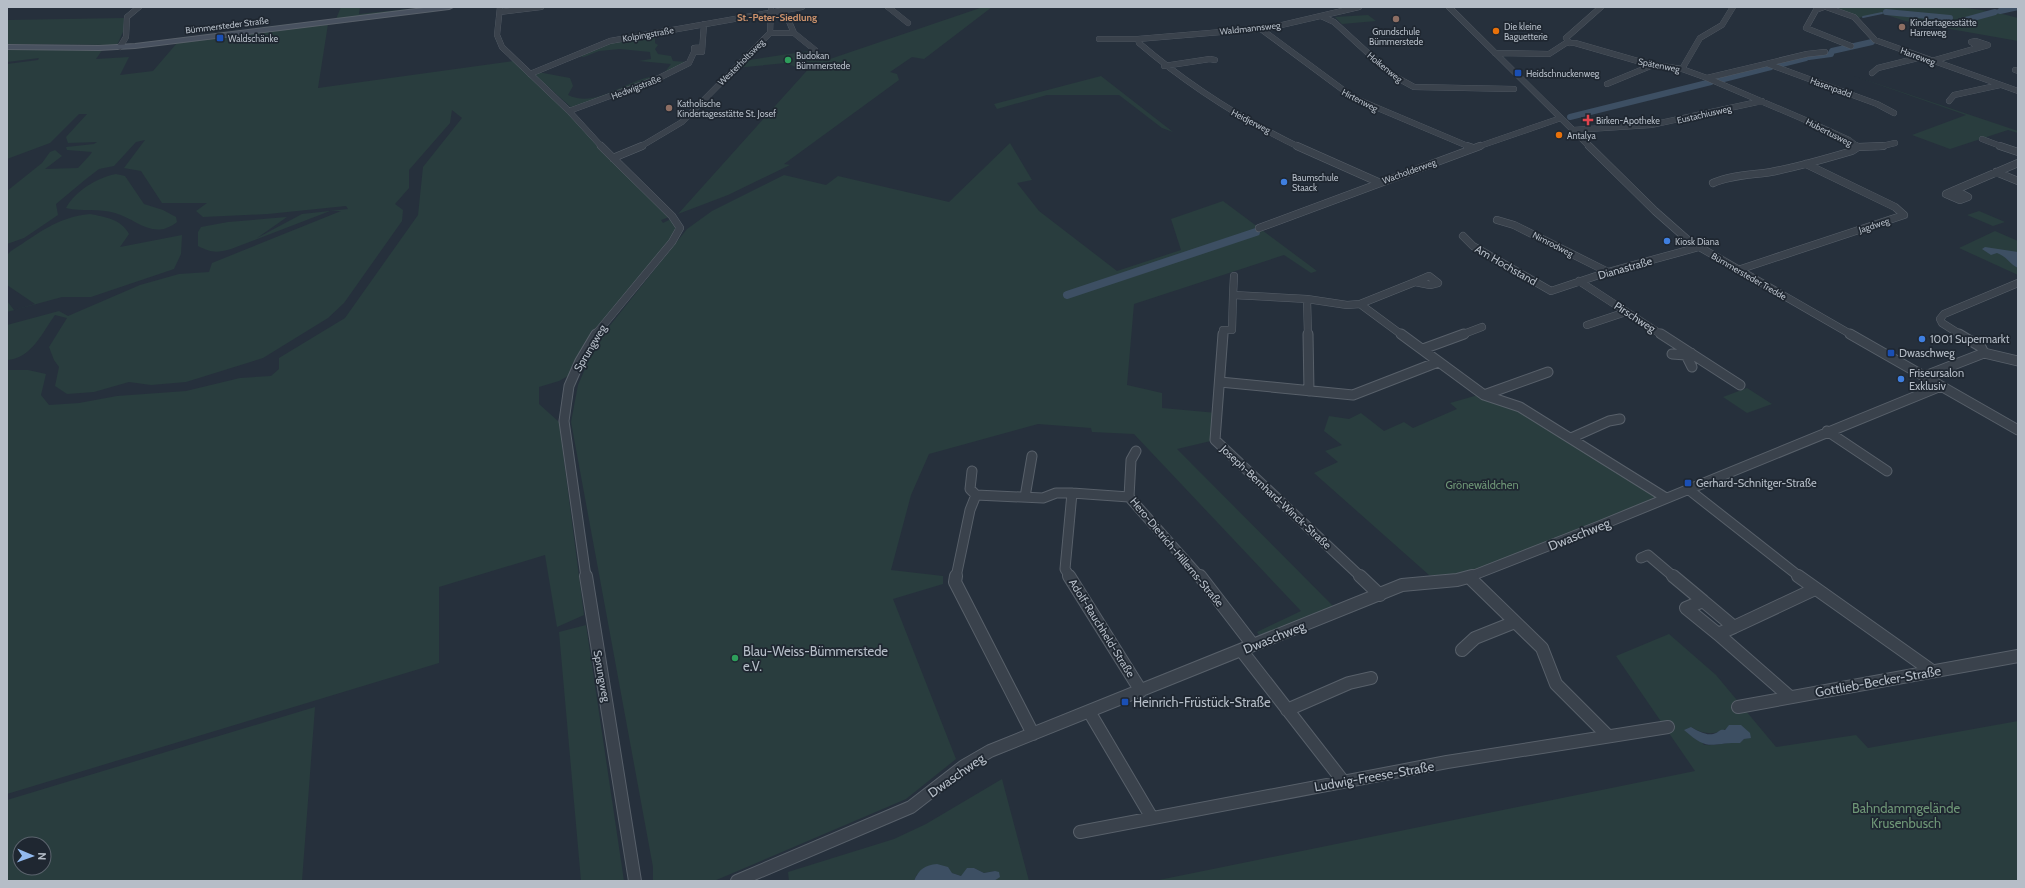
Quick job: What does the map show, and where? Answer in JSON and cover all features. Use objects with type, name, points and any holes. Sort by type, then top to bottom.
[{"type":"street","points":[[120,47],[126,37],[127,17],[139,7]]},
{"type":"street","name":"Bümmersteder Straße","points":[[7,47],[120,47],[178,42],[449,7]]},
{"type":"street","points":[[500,10],[541,7]]},
{"type":"street","name":"Kolpingstraße","points":[[530,74],[610,41],[771,10],[784,10],[802,7]]},
{"type":"street","points":[[888,7],[908,23]]},
{"type":"street","name":"Waldmannsweg","points":[[1099,39],[1138,39],[1261,29],[1359,7]]},
{"type":"street","name":"Bümmersteder Tredde","points":[[1449,7],[1681,234],[1699,247],[1738,270],[2018,430]]},
{"type":"street","points":[[1495,53],[1549,54],[1562,45],[1570,43],[1566,38],[1601,7]]},
{"type":"street","points":[[1682,69],[1700,38],[1722,25],[1733,7]]},
{"type":"street","points":[[1825,7],[1816,10],[1806,28],[1851,46]]},
{"type":"street","name":"Harreweg","points":[[1825,7],[1854,17],[1875,40],[2018,91]]},
{"type":"street","name":"Sprungweg","points":[[500,10],[497,35],[498,42],[672,216],[680,228],[672,242],[594,336],[580,361],[569,386],[564,421],[592,619],[635,881]]},
{"type":"street","name":"Westerholtsweg","points":[[613,158],[644,145],[669,132],[682,122],[770,33],[771,10]]},
{"type":"street","points":[[784,10],[794,33],[814,50]]},
{"type":"street","name":"Hoikenweg","points":[[1320,16],[1334,22],[1392,75],[1414,87],[1514,88]]},
{"type":"street","name":"Hedwigstraße","points":[[569,112],[659,78],[688,63],[694,52],[702,52],[704,24]]},
{"type":"street","name":"Hirtenweg","points":[[1261,29],[1343,92],[1473,148]]},
{"type":"street","points":[[770,33],[794,33]]},
{"type":"street","name":"Heidjerweg","points":[[1138,39],[1139,43],[1164,66],[1238,116],[1378,182]]},
{"type":"street","name":"Spätenweg","points":[[1570,43],[1586,45],[1653,65],[1682,69],[1707,78]]},
{"type":"street","points":[[1932,61],[1979,47]]},
{"type":"street","points":[[1707,78],[1807,54],[1825,52]]},
{"type":"street","points":[[1872,72],[1878,68],[1922,57]]},
{"type":"street","points":[[1164,66],[1210,59],[1215,60]]},
{"type":"street","name":"Hasenpadd","points":[[1768,64],[1876,104],[1894,113]]},
{"type":"street","points":[[1607,84],[1653,65]]},
{"type":"street","name":"Hubertusweg","points":[[1707,78],[1849,140],[1858,147],[1852,151],[1806,164],[1759,174],[1721,179],[1713,183]]},
{"type":"street","points":[[1949,101],[1954,95],[2000,85]]},
{"type":"street","name":"Eustachiusweg","points":[[1574,130],[1651,125],[1762,101]]},
{"type":"street","name":"Wacholderweg","points":[[1259,228],[1378,182],[1554,118],[1561,118]]},
{"type":"street","points":[[1982,138],[2018,152]]},
{"type":"street","points":[[1858,147],[1876,147],[1895,143]]},
{"type":"street","points":[[1955,190],[2018,163]]},
{"type":"street","name":"Jagdweg","points":[[1738,270],[1904,216],[1902,212],[1895,207],[1806,164]]},
{"type":"street","points":[[1996,172],[2018,180]]},
{"type":"street","name":"Nimrodweg","points":[[1497,220],[1514,225],[1608,272]]},
{"type":"street","name":"Am Hochstand","points":[[1463,236],[1473,246],[1551,291]]},
{"type":"street","name":"Dianastraße","points":[[1551,291],[1608,272],[1699,247]]},
{"type":"street","name":"Joseph-Bernhard-Winck-Straße","points":[[1234,276],[1232,330],[1223,330],[1215,440],[1380,595]]},
{"type":"street","name":"Pirschweg","points":[[1579,281],[1689,354],[1740,385]]},
{"type":"street","points":[[1233,295],[1307,299],[1348,305],[1360,304],[1415,282]]},
{"type":"street","points":[[1984,353],[1981,347],[1947,327],[1940,319],[1944,314],[1956,308],[2017,284]]},
{"type":"street","points":[[1307,299],[1309,391]]},
{"type":"street","points":[[1360,304],[1484,395],[1520,407],[1666,498]]},
{"type":"street","points":[[1587,325],[1626,312]]},
{"type":"street","points":[[1423,349],[1482,327]]},
{"type":"street","points":[[1925,376],[1984,353],[2018,361]]},
{"type":"street","name":"Pirschweg","points":[[1672,354],[1689,354]]},
{"type":"street","points":[[1689,354],[1692,367]]},
{"type":"street","points":[[1220,382],[1353,395],[1438,362]]},
{"type":"street","points":[[1484,395],[1548,372]]},
{"type":"street","name":"Dwaschweg","points":[[737,881],[911,807],[990,751],[1090,713],[1402,585],[1457,580],[1469,577],[1688,490],[1942,386]]},
{"type":"street","points":[[1570,438],[1609,421],[1620,419]]},
{"type":"street","points":[[1827,432],[1887,471]]},
{"type":"street","name":"Hero-Dietrich-Hillerns-Straße","points":[[1136,451],[1131,460],[1129,497],[1195,570],[1253,645]]},
{"type":"street","points":[[1025,497],[1032,456]]},
{"type":"street","points":[[972,471],[970,489],[976,495],[1043,498],[1056,492],[1129,497]]},
{"type":"street","points":[[1688,490],[1815,589],[1932,671]]},
{"type":"street","name":"Adolf-Rauchheld-Straße","points":[[1072,493],[1065,569],[1141,691]]},
{"type":"street","points":[[976,495],[970,510],[955,582],[1033,734]]},
{"type":"street","points":[[1641,558],[1648,555],[1734,627]]},
{"type":"street","points":[[1469,577],[1542,648],[1556,684],[1607,735]]},
{"type":"street","points":[[1718,634],[1815,589]]},
{"type":"street","points":[[1703,601],[1686,608],[1790,697]]},
{"type":"street","points":[[1462,650],[1475,638],[1516,622]]},
{"type":"street","points":[[1241,650],[1343,781]]},
{"type":"street","name":"Gottlieb-Becker-Straße","points":[[1738,707],[2018,656]]},
{"type":"street","points":[[1287,710],[1349,683],[1371,678]]},
{"type":"street","points":[[1090,713],[1152,818]]},
{"type":"street","name":"Ludwig-Freese-Straße","points":[[1080,832],[1343,781],[1607,735],[1668,727]]},
{"type":"green space","points":[[1925,6],[1996,12],[2018,18],[2018,41],[1905,21],[1881,13],[1858,18],[1829,7]]},
{"type":"green space","points":[[341,7],[360,7],[359,14],[427,7],[336,19]]},
{"type":"green space","points":[[983,7],[992,7],[924,59],[912,57],[890,72],[897,74],[899,80],[784,164],[790,165],[728,195],[678,214],[812,65],[800,69],[786,63],[735,68],[743,61],[815,50],[830,59]]},
{"type":"green space","points":[[1368,15],[1376,21],[1342,24],[1335,17]]},
{"type":"green space","points":[[124,18],[123,32],[117,45],[7,44],[7,20]]},
{"type":"green space","points":[[328,24],[318,88],[513,61],[569,113],[669,217],[661,220],[663,223],[671,219],[678,228],[668,244],[592,335],[568,376],[559,381],[539,387],[539,404],[559,422],[584,615],[557,627],[545,555],[439,587],[439,663],[7,794],[7,370],[28,370],[46,374],[41,395],[49,405],[79,403],[117,396],[186,391],[240,378],[271,376],[279,369],[279,358],[345,318],[418,215],[423,167],[462,118],[452,110],[450,123],[409,170],[409,188],[395,204],[403,210],[402,221],[344,303],[328,318],[263,358],[186,382],[151,385],[129,382],[94,392],[67,394],[55,386],[59,367],[54,360],[49,347],[67,318],[55,315],[35,344],[29,350],[15,359],[7,360],[7,325],[59,311],[68,316],[140,285],[179,274],[209,272],[212,263],[341,211],[330,211],[231,249],[218,252],[207,250],[198,246],[198,232],[201,227],[228,222],[287,217],[257,238],[302,214],[348,209],[346,206],[268,214],[203,217],[196,211],[207,203],[162,203],[141,171],[124,168],[145,140],[136,142],[114,166],[99,169],[56,204],[58,215],[24,238],[7,244],[7,191],[42,163],[50,152],[55,150],[62,156],[45,169],[78,168],[92,152],[67,150],[66,147],[94,144],[97,142],[68,143],[66,137],[87,114],[79,114],[50,143],[7,159],[7,64],[38,60],[39,58],[7,62],[7,49],[103,49],[96,59],[129,57],[120,75],[153,71],[177,43]]},
{"type":"green space","points":[[655,34],[655,43],[658,45],[655,49],[658,54],[671,56],[673,61],[687,62],[667,73],[665,72],[671,64],[639,61],[651,59],[650,52],[620,49],[599,51],[584,57],[576,56],[613,42]]},
{"type":"green space","points":[[538,72],[570,78],[573,86],[568,95],[579,98],[591,98],[649,77],[661,76],[573,109],[534,74]]},
{"type":"green space","points":[[1101,76],[1173,132],[1162,128],[1119,95],[1047,95],[997,109],[994,104]]},
{"type":"green space","points":[[1854,76],[2018,131],[2018,133],[2008,130],[1950,149],[1912,135],[1966,115]]},
{"type":"green space","points":[[1010,143],[1032,180],[1017,183],[1039,211],[1117,271],[1181,250],[1171,219],[1223,201],[1317,271],[1311,273],[1284,255],[1134,304],[1127,385],[1162,393],[1162,408],[1217,413],[1215,440],[1177,449],[1333,606],[1261,638],[1257,632],[1301,611],[1134,434],[1092,432],[1091,428],[1038,424],[929,454],[911,495],[891,570],[943,576],[943,584],[893,599],[956,759],[906,799],[714,881],[653,881],[653,867],[571,422],[578,385],[588,362],[600,338],[687,229],[712,211],[784,175],[826,185],[838,176],[949,202]]},
{"type":"green space","points":[[116,174],[125,176],[144,204],[163,210],[176,217],[177,222],[168,227],[153,229],[145,227],[115,213],[66,208],[81,190],[102,178]]},
{"type":"green space","points":[[1979,211],[2005,222],[1993,226],[1967,215]]},
{"type":"green space","points":[[90,214],[101,216],[117,222],[126,229],[129,234],[120,247],[182,235],[181,254],[174,269],[91,297],[62,297],[7,312],[7,301],[14,310],[35,304],[7,285],[7,255],[48,227],[68,219]]},
{"type":"green space","points":[[1995,231],[2018,241],[2018,275],[1959,248]]},
{"type":"green space","points":[[1747,388],[1772,404],[1747,413],[1723,397]]},
{"type":"green space","name":"Grönewäldchen","points":[[1478,395],[1519,410],[1660,497],[1469,576],[1429,575],[1314,473],[1338,462],[1325,451],[1342,445],[1324,431],[1329,416],[1349,419],[1361,413],[1384,431],[1404,422],[1413,428],[1457,409],[1450,403]]},
{"type":"green space","points":[[586,625],[624,881],[581,881],[559,632]]},
{"type":"green space","name":"Bahndammgelände Krusenbusch","points":[[1669,634],[1716,675],[1776,747],[1856,735],[1868,748],[2018,721],[2018,881],[1154,881],[1695,771],[1616,656]],"holes":[[[1732,725],[1740,725],[1748,738],[1740,742],[1708,745],[1704,745],[1691,727],[1702,732],[1712,733],[1722,731]]]},
{"type":"green space","points":[[315,707],[302,881],[7,881],[7,800]]},
{"type":"green space","points":[[1002,779],[1029,881],[994,881],[997,878],[995,871],[984,873],[974,868],[961,876],[952,873],[917,874],[914,881],[789,881],[788,872],[894,839],[926,824]]},
{"type":"water","points":[[1985,247],[2018,252],[2018,268],[2001,255],[1997,253],[1991,255],[1982,249]]},
{"type":"water","points":[[1729,725],[1741,725],[1750,733],[1751,738],[1744,739],[1740,743],[1710,745],[1700,742],[1684,730],[1691,727],[1703,733],[1713,734],[1721,730],[1725,730]]},
{"type":"water","points":[[937,864],[948,867],[952,873],[961,876],[967,868],[974,868],[984,873],[995,871],[999,872],[1000,877],[994,881],[914,881],[918,873],[923,868],[929,865]]},
{"type":"waterway","points":[[2000,11],[2018,7]]},
{"type":"waterway","points":[[1886,12],[1950,18]]},
{"type":"waterway","points":[[1962,21],[1995,12]]},
{"type":"waterway","points":[[1863,17],[1882,13]]},
{"type":"waterway","points":[[1809,57],[1831,54],[1832,51],[1872,42]]},
{"type":"waterway","points":[[1778,65],[1806,58]]},
{"type":"waterway","points":[[1716,81],[1771,67]]},
{"type":"waterway","points":[[1570,117],[1711,82]]},
{"type":"waterway","points":[[1067,295],[1256,232]]},
{"type":"place","name":"Grundschule Bümmerstede","points":[[1396,19]]},
{"type":"place","name":"Kindertagesstätte Harreweg","points":[[1902,27]]},
{"type":"place","name":"Die kleine Baguetterie","points":[[1496,31]]},
{"type":"place","name":"Waldschänke","points":[[220,38]]},
{"type":"place","name":"Budokan Bümmerstede","points":[[788,60]]},
{"type":"place","name":"Heidschnuckenweg","points":[[1518,73]]},
{"type":"place","name":"Katholische Kindertagesstätte St. Josef","points":[[669,108]]},
{"type":"place","name":"Birken-Apotheke","points":[[1588,120]]},
{"type":"place","name":"Antalya","points":[[1559,135]]},
{"type":"place","name":"Baumschule Staack","points":[[1284,182]]},
{"type":"place","name":"Kiosk Diana","points":[[1667,241]]},
{"type":"place","name":"1001 Supermarkt","points":[[1922,339]]},
{"type":"place","name":"Dwaschweg","points":[[1891,353]]},
{"type":"place","name":"Friseursalon Exklusiv","points":[[1901,379]]},
{"type":"place","name":"Gerhard-Schnitger-Straße","points":[[1688,483]]},
{"type":"place","name":"Blau-Weiss-Bümmerstede e.V.","points":[[735,658]]},
{"type":"place","name":"Heinrich-Früstück-Straße","points":[[1125,702]]},
{"type":"district","name":"St.-Peter-Siedlung","points":[[777,17]]}]
